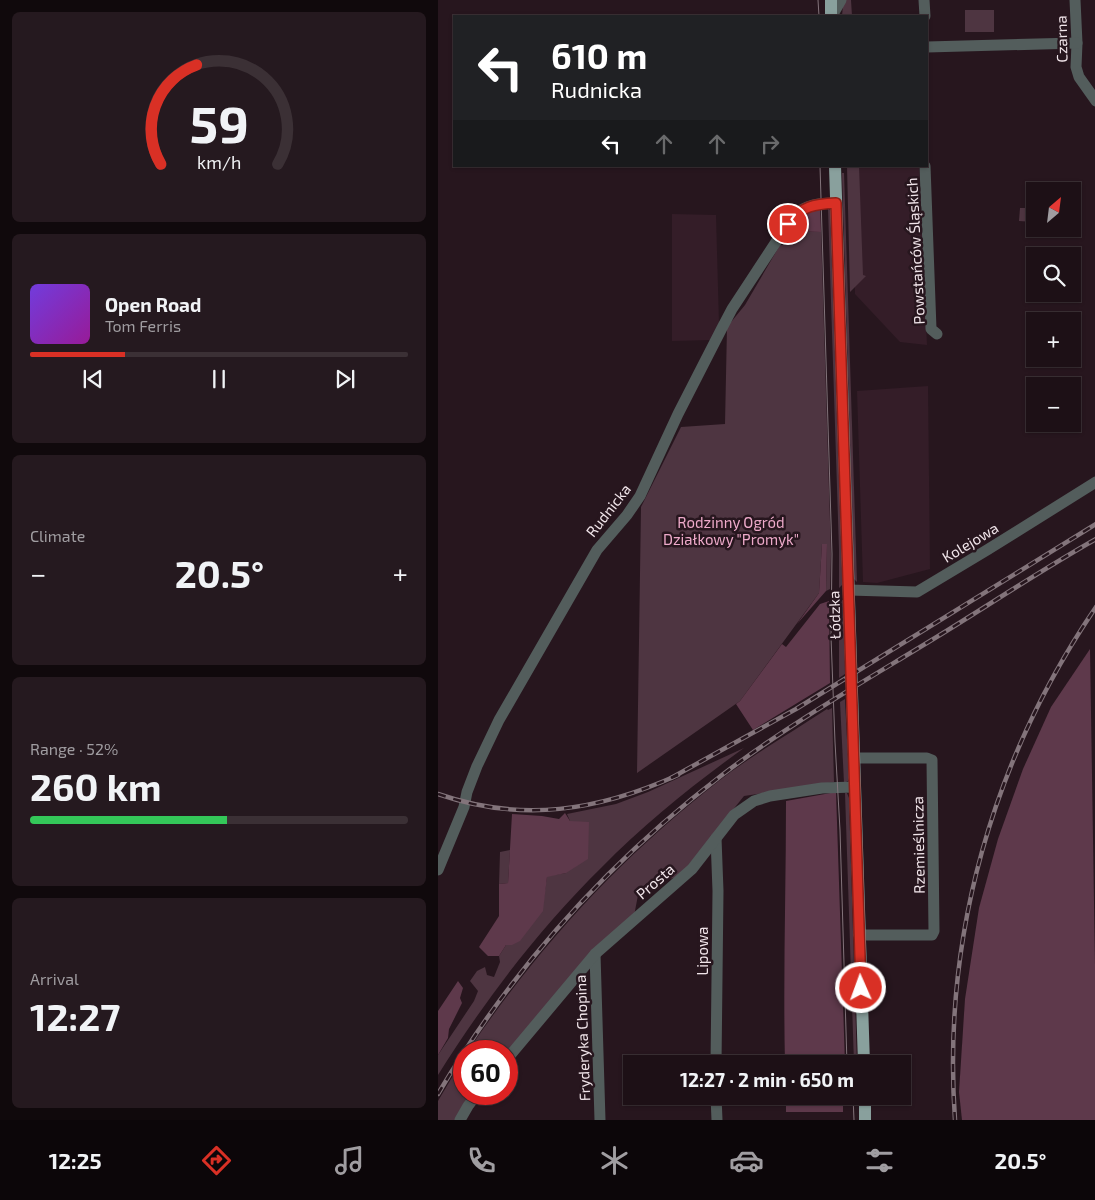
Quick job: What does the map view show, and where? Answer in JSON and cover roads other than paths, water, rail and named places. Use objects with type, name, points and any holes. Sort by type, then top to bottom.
[{"type":"main road","points":[[831,0],[832,15]]},
{"type":"main road","name":"Łódzka","points":[[835,167],[864,1055]]},
{"type":"main road","points":[[865,1105],[865,1120]]},
{"type":"street","points":[[833,15],[841,0]]},
{"type":"street","points":[[924,0],[925,15]]},
{"type":"street","name":"Czarna","points":[[1075,0],[1076,67],[1080,77],[1096,101]]},
{"type":"street","points":[[928,46],[1077,43]]},
{"type":"street","name":"Powstańców Śląskich","points":[[925,167],[931,329],[937,334]]},
{"type":"street","name":"Rudnicka","points":[[438,870],[464,807],[467,792],[499,720],[597,550],[627,515],[640,496],[678,414],[732,309],[793,216],[811,205],[836,203]]},
{"type":"street","name":"Kolejowa","points":[[849,590],[917,592],[1096,482]]},
{"type":"street","name":"Rzemieślnicza","points":[[854,758],[927,758],[932,760],[934,931],[932,935],[859,935]]},
{"type":"street","name":"Prosta","points":[[518,1046],[595,954],[692,869],[734,815],[762,798],[787,792],[855,787]]},
{"type":"street","name":"Lipowa","points":[[716,838],[718,892],[716,1055]]},
{"type":"street","name":"Fryderyka Chopina","points":[[595,954],[600,1120]]},
{"type":"street","points":[[460,1120],[469,1105]]},
{"type":"street","points":[[716,1105],[717,1120]]},
{"type":"tram line","points":[[818,0],[819,15]]},
{"type":"tram line","points":[[820,167],[832,554],[831,637],[840,830],[847,1055]]},
{"type":"tram line","points":[[853,1105],[854,1120]]},
{"type":"railway","points":[[671,778],[796,709],[1096,524]]},
{"type":"railway","points":[[438,1094],[466,1048],[530,962],[601,881],[680,809],[747,756],[800,721],[1096,539]]},
{"type":"railway","points":[[955,1120],[953,1052],[957,984],[967,917],[982,852],[1003,787],[1029,725],[1060,665],[1096,607]]},
{"type":"railway","points":[[438,794],[469,803],[500,808],[560,809],[619,797],[678,775]]},
{"type":"park label","name":"Rodzinny Ogród Działkowy \"Promyk\"","points":[[731,530]]}]
